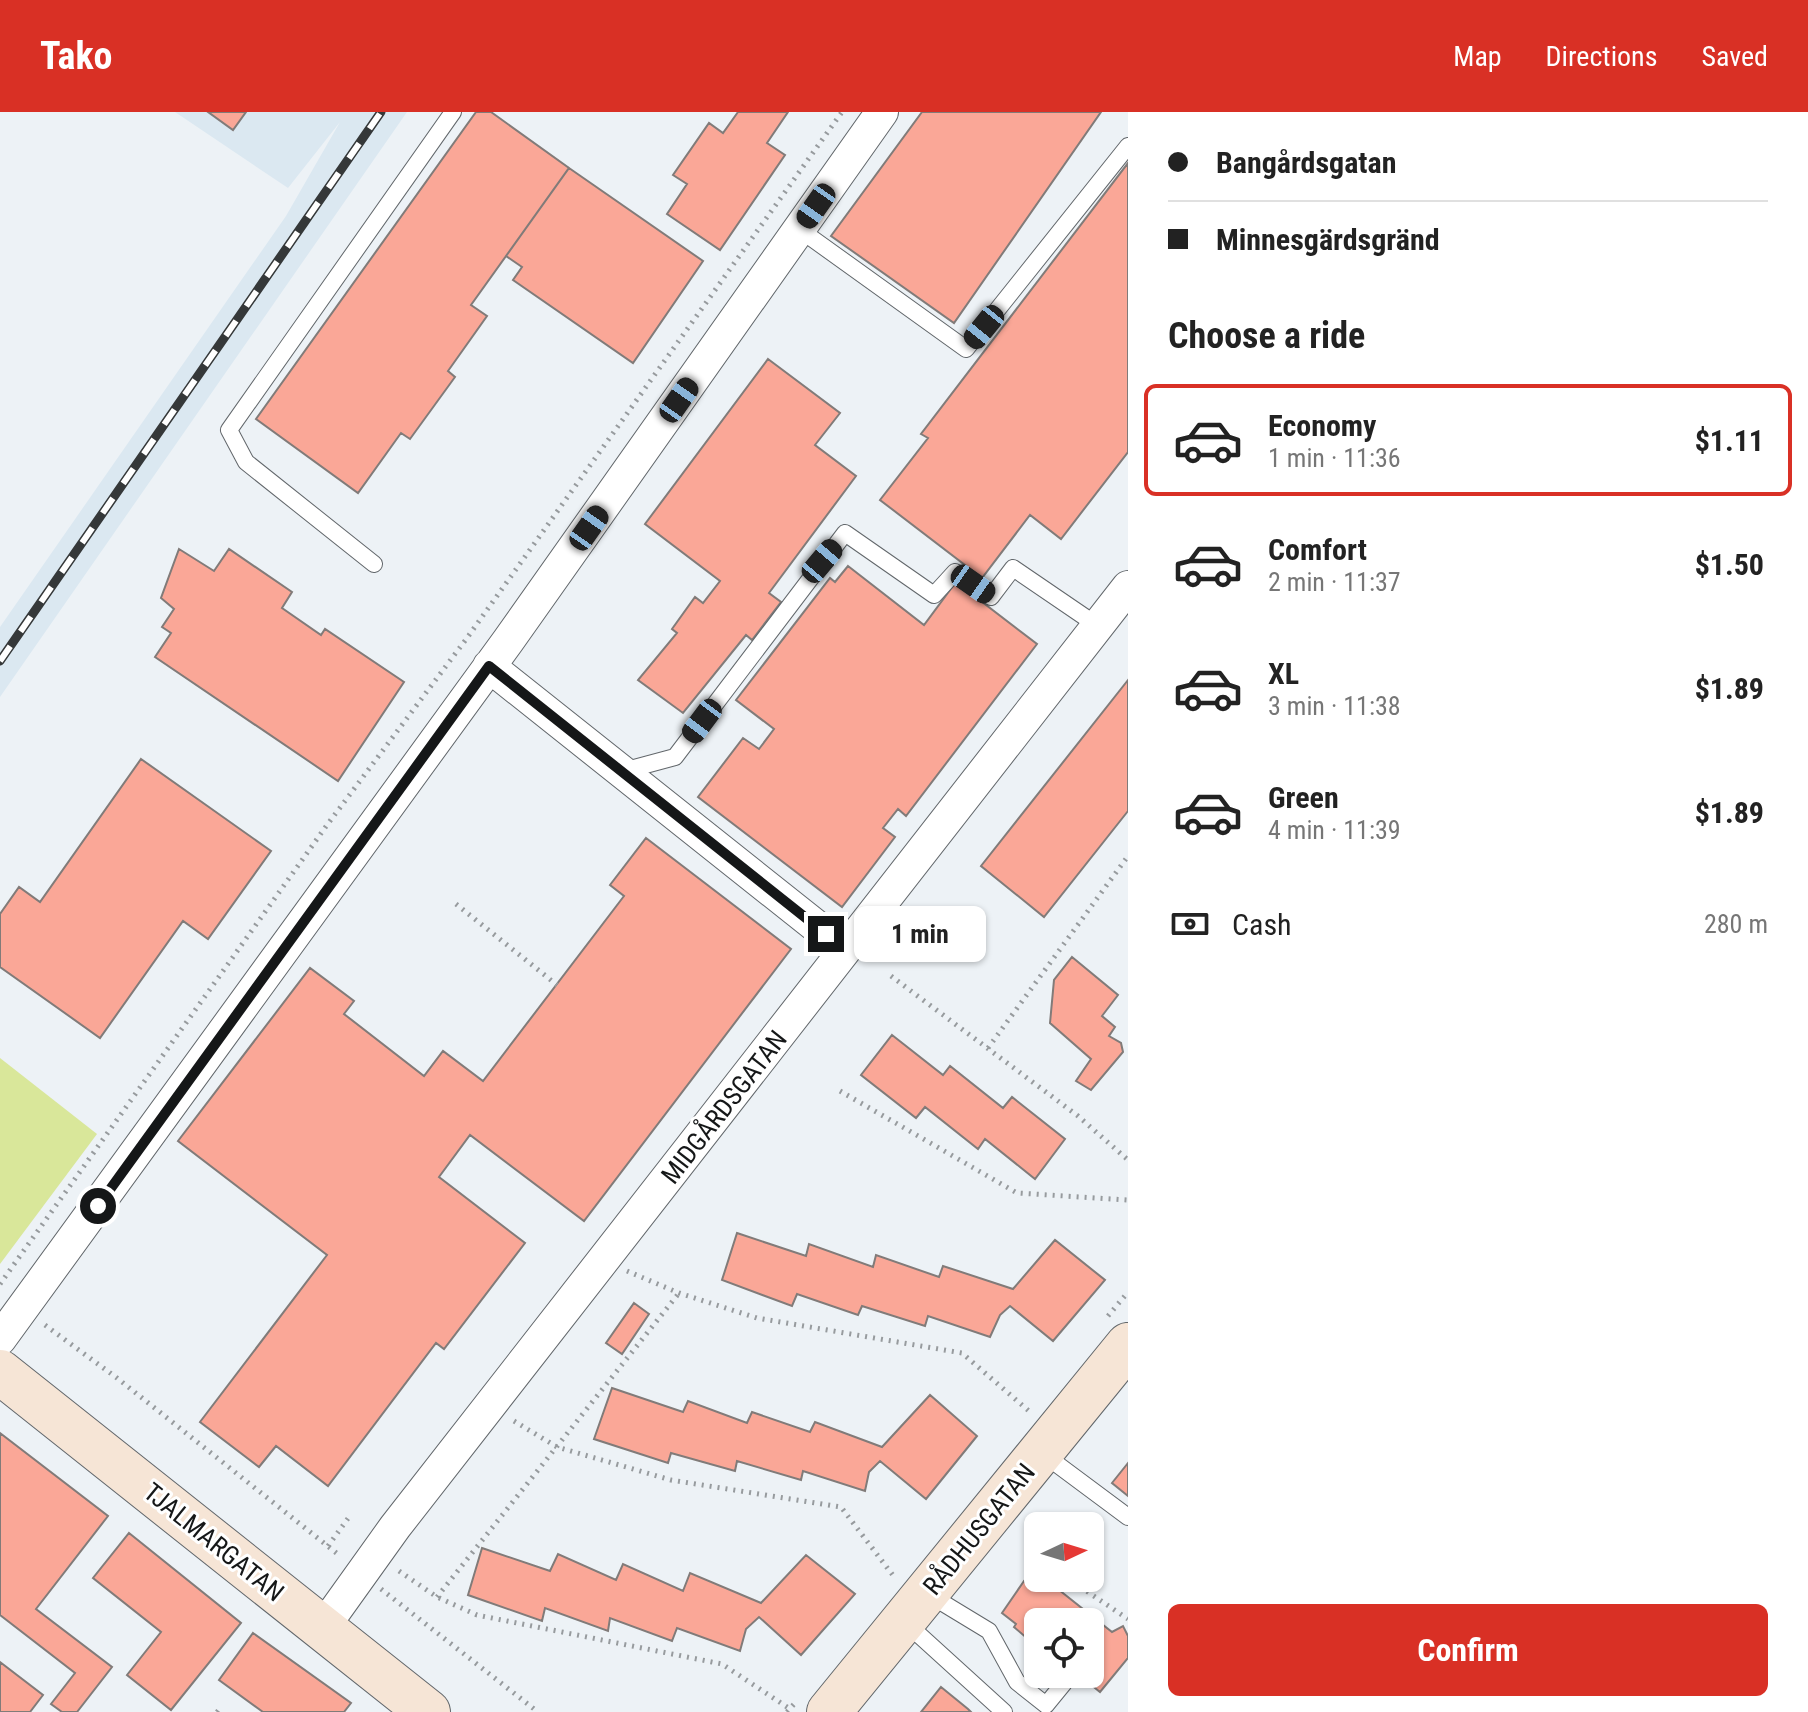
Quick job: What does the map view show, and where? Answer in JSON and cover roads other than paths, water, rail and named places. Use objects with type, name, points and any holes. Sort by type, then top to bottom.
[{"type":"street","points":[[0,1339],[489,666],[882,112]]},
{"type":"street","name":"MIDGÅRDSGATAN","points":[[322,1629],[368,1563],[1128,587]]},
{"type":"street","points":[[489,666],[826,934]]},
{"type":"street","name":"RÅDHUSGATAN","points":[[810,1711],[909,1597],[1036,1432],[1128,1345]]},
{"type":"street","name":"TJALMARGATAN","points":[[0,1372],[428,1712]]},
{"type":"lane","points":[[374,564],[246,462],[229,430],[453,112]]},
{"type":"lane","points":[[799,229],[966,349],[1128,146]]},
{"type":"lane","points":[[623,771],[675,757],[845,533],[934,595],[955,572],[991,597],[1013,568],[1098,626]]},
{"type":"lane","points":[[1036,1432],[1128,1517]]},
{"type":"lane","points":[[909,1597],[989,1631],[1017,1682],[1024,1688]]},
{"type":"lane","points":[[909,1597],[1004,1712]]},
{"type":"lane","points":[[1025,1688],[1046,1705],[1060,1688]]},
{"type":"railway","points":[[0,661],[381,112]]}]
